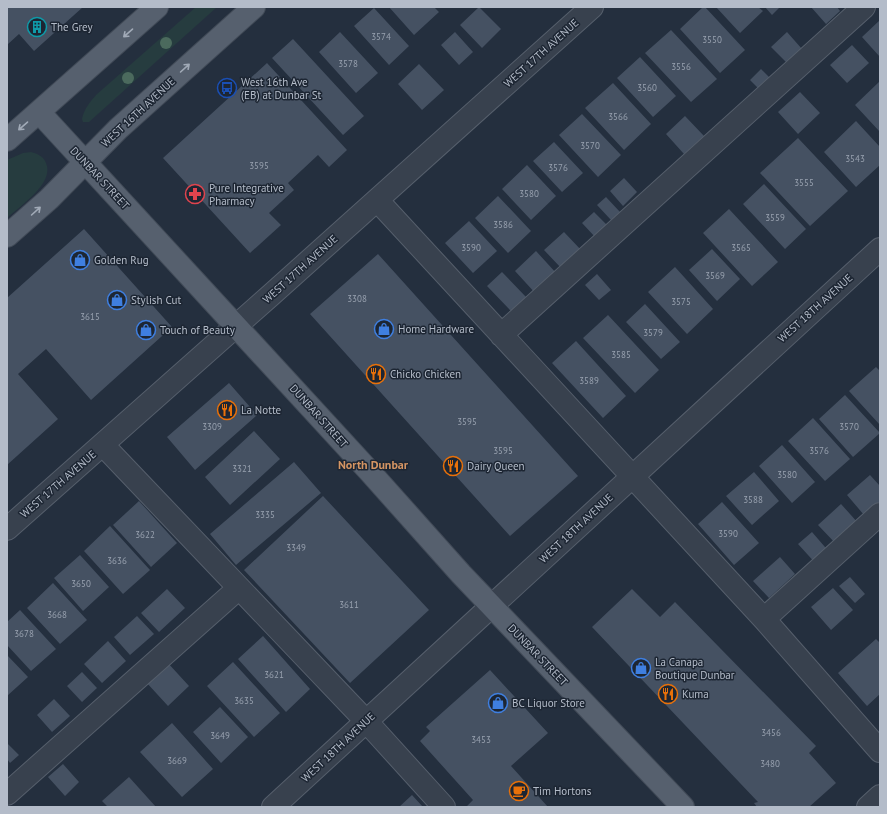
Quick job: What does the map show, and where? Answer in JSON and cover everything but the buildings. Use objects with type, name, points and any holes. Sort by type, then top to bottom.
[{"type":"main road","points":[[7,140],[157,7]]},
{"type":"main road","name":"WEST 16TH AVENUE","points":[[7,236],[49,199],[118,129],[254,7]]},
{"type":"main road","name":"DUNBAR STREET","points":[[39,112],[237,326],[491,606],[683,807]]},
{"type":"street","name":"WEST 17TH AVENUE","points":[[7,529],[237,326],[592,7]]},
{"type":"street","points":[[501,335],[864,7]]},
{"type":"street","points":[[377,200],[764,619],[880,751]]},
{"type":"street","name":"WEST 18TH AVENUE","points":[[273,807],[880,249]]},
{"type":"street","points":[[103,445],[366,721],[444,807]]},
{"type":"street","points":[[764,619],[880,514]]},
{"type":"street","points":[[7,794],[239,588]]},
{"type":"street","points":[[868,807],[880,796]]},
{"type":"green space","points":[[196,7],[217,7],[89,122],[83,122],[82,119],[84,112],[96,95]]},
{"type":"green space","points":[[31,152],[40,156],[45,161],[47,171],[46,178],[35,194],[7,218],[7,160],[23,153]]},
{"type":"place","name":"The Grey","points":[[37,27]]},
{"type":"place","name":"West 16th Ave (EB) at Dunbar St","points":[[227,88]]},
{"type":"place","name":"Pure Integrative Pharmacy","points":[[195,194]]},
{"type":"place","name":"Golden Rug","points":[[80,260]]},
{"type":"place","name":"Stylish Cut","points":[[117,300]]},
{"type":"place","name":"Home Hardware","points":[[384,329]]},
{"type":"place","name":"Touch of Beauty","points":[[146,330]]},
{"type":"place","name":"Chicko Chicken","points":[[376,374]]},
{"type":"place","name":"La Notte","points":[[227,410]]},
{"type":"place","name":"Dairy Queen","points":[[453,466]]},
{"type":"place","name":"La Canapa Boutique Dunbar","points":[[641,668]]},
{"type":"place","name":"Kuma","points":[[668,694]]},
{"type":"place","name":"BC Liquor Store","points":[[498,703]]},
{"type":"place","name":"Tim Hortons","points":[[519,791]]},
{"type":"district","name":"North Dunbar","points":[[373,464]]}]
